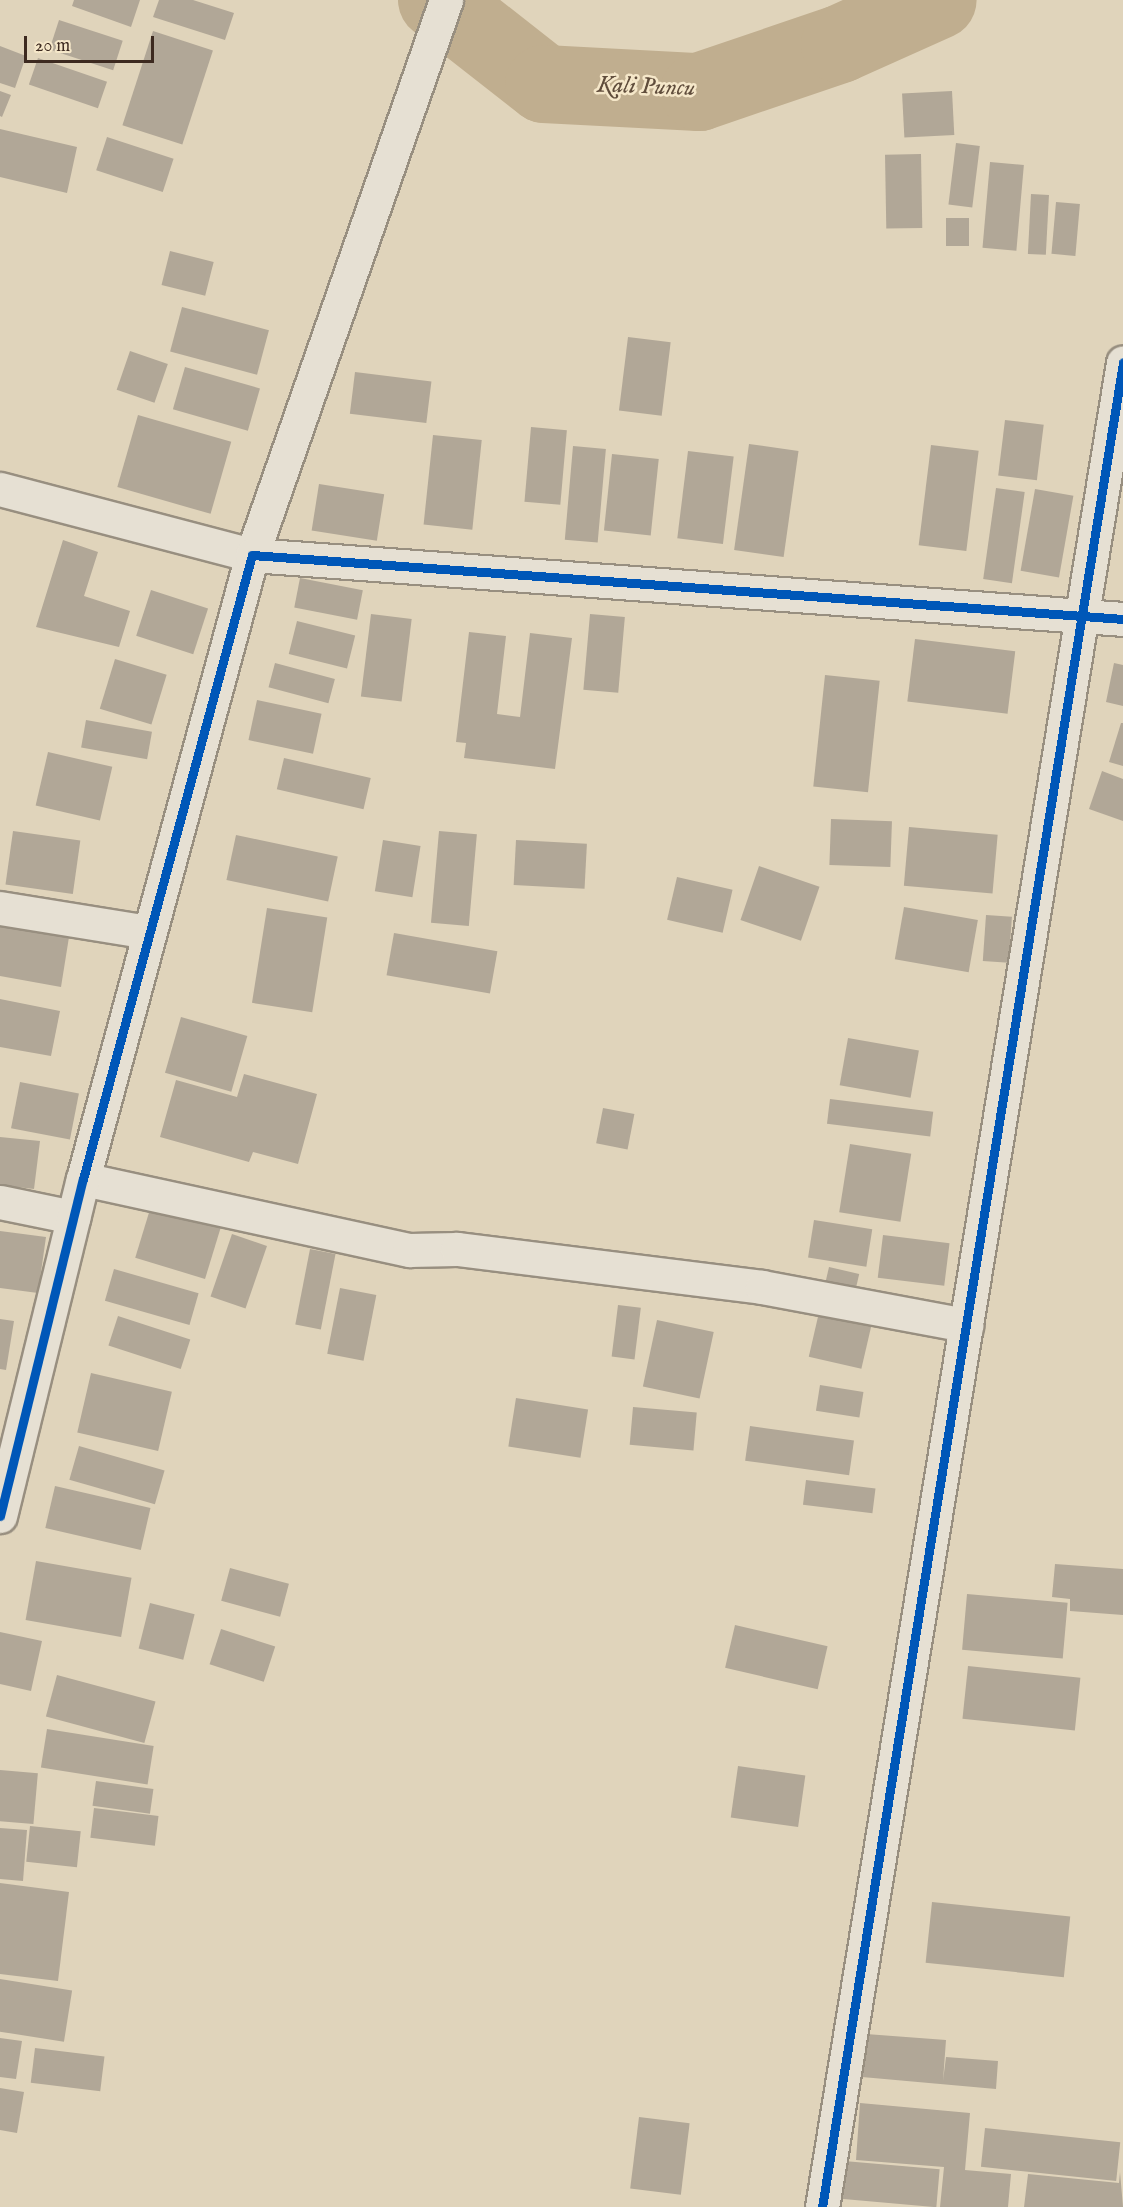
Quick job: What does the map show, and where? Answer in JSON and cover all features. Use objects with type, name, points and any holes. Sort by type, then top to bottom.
[{"type":"street","points":[[0,1516],[73,1217],[252,555],[446,0]]},
{"type":"street","points":[[822,2207],[1123,362]]},
{"type":"street","points":[[0,489],[252,555],[1082,614],[1123,619]]},
{"type":"street","points":[[0,908],[149,932]]},
{"type":"street","points":[[83,1179],[409,1250],[457,1249],[762,1287],[966,1325]]},
{"type":"street","points":[[0,1202],[73,1217]]},
{"type":"building","points":[[74,0],[140,0],[131,27],[72,6]]},
{"type":"building","points":[[159,0],[193,0],[234,13],[225,40],[153,17]]},
{"type":"building","points":[[59,20],[123,41],[113,70],[49,49]]},
{"type":"building","points":[[153,31],[213,50],[182,145],[122,125]]},
{"type":"building","points":[[0,46],[26,56],[15,88],[0,83]]},
{"type":"building","points":[[38,58],[107,82],[98,108],[29,84]]},
{"type":"building","points":[[0,91],[11,95],[2,117],[0,116]]},
{"type":"building","points":[[952,91],[954,135],[904,138],[902,94]]},
{"type":"building","points":[[0,129],[77,147],[67,193],[0,177]]},
{"type":"building","points":[[107,137],[174,159],[163,192],[96,170]]},
{"type":"building","points":[[956,143],[980,146],[972,207],[948,205]]},
{"type":"building","points":[[921,154],[922,228],[886,229],[885,155]]},
{"type":"building","points":[[990,162],[1024,165],[1016,251],[983,248]]},
{"type":"building","points":[[1031,194],[1049,195],[1046,255],[1028,254]]},
{"type":"building","points":[[1056,202],[1080,204],[1075,256],[1051,254]]},
{"type":"building","points":[[946,218],[969,218],[969,246],[946,246]]},
{"type":"building","points":[[170,251],[214,262],[205,296],[162,285]]},
{"type":"building","points":[[182,307],[269,330],[257,375],[170,351]]},
{"type":"building","points":[[628,337],[671,342],[662,416],[619,410]]},
{"type":"building","points":[[130,351],[168,364],[154,403],[117,390]]},
{"type":"building","points":[[185,367],[260,388],[248,431],[173,409]]},
{"type":"building","points":[[355,372],[431,381],[426,423],[350,414]]},
{"type":"building","points":[[138,415],[231,442],[211,514],[117,487]]},
{"type":"building","points":[[1005,420],[1044,425],[1037,480],[998,476]]},
{"type":"building","points":[[531,427],[567,430],[560,505],[524,502]]},
{"type":"building","points":[[433,435],[482,440],[472,530],[424,525]]},
{"type":"building","points":[[749,444],[799,451],[784,557],[734,550]]},
{"type":"building","points":[[931,445],[979,451],[966,551],[919,545]]},
{"type":"building","points":[[573,446],[606,449],[598,543],[565,540]]},
{"type":"building","points":[[688,451],[734,457],[723,544],[677,538]]},
{"type":"building","points":[[612,454],[659,459],[651,535],[604,531]]},
{"type":"building","points":[[319,484],[384,494],[377,541],[312,530]]},
{"type":"building","points":[[996,488],[1025,492],[1012,583],[983,579]]},
{"type":"building","points":[[1035,489],[1073,496],[1059,578],[1021,571]]},
{"type":"building","points":[[63,540],[98,552],[84,596],[130,611],[119,647],[36,627]]},
{"type":"building","points":[[300,578],[363,590],[357,620],[294,607]]},
{"type":"building","points":[[151,590],[208,609],[193,654],[136,636]]},
{"type":"building","points":[[371,614],[412,619],[402,701],[361,696]]},
{"type":"building","points":[[590,614],[625,617],[618,693],[583,690]]},
{"type":"building","points":[[297,621],[355,636],[347,669],[289,654]]},
{"type":"building","points":[[469,632],[506,636],[497,714],[520,717],[530,633],[572,638],[555,769],[464,758],[466,743],[456,742]]},
{"type":"building","points":[[915,639],[1015,651],[1008,714],[907,702]]},
{"type":"building","points":[[115,659],[167,675],[151,725],[100,709]]},
{"type":"building","points":[[275,663],[335,679],[328,703],[269,687]]},
{"type":"building","points":[[1114,663],[1123,665],[1123,706],[1106,702]]},
{"type":"building","points":[[825,675],[880,681],[868,792],[813,786]]},
{"type":"building","points":[[257,700],[322,714],[313,754],[248,740]]},
{"type":"building","points":[[86,720],[152,732],[147,759],[81,748]]},
{"type":"building","points":[[1121,723],[1123,723],[1123,766],[1109,762]]},
{"type":"building","points":[[48,752],[112,767],[100,820],[36,806]]},
{"type":"building","points":[[284,758],[371,778],[364,809],[277,789]]},
{"type":"building","points":[[1102,771],[1123,779],[1123,821],[1089,809]]},
{"type":"building","points":[[831,819],[892,821],[890,867],[829,865]]},
{"type":"building","points":[[909,827],[998,835],[993,894],[904,886]]},
{"type":"building","points":[[13,831],[80,840],[73,894],[5,884]]},
{"type":"building","points":[[439,831],[477,834],[469,926],[431,923]]},
{"type":"building","points":[[236,835],[338,857],[328,902],[226,880]]},
{"type":"building","points":[[383,840],[421,846],[412,897],[375,891]]},
{"type":"building","points":[[516,840],[587,844],[585,889],[514,885]]},
{"type":"building","points":[[759,866],[820,887],[801,941],[740,920]]},
{"type":"building","points":[[677,877],[733,890],[723,933],[667,920]]},
{"type":"building","points":[[904,907],[978,920],[969,972],[895,959]]},
{"type":"building","points":[[267,908],[327,918],[312,1012],[252,1003]]},
{"type":"building","points":[[986,915],[1012,917],[1009,963],[983,961]]},
{"type":"building","points":[[0,925],[69,937],[61,987],[0,976]]},
{"type":"building","points":[[394,933],[497,951],[490,994],[387,975]]},
{"type":"building","points":[[0,999],[60,1011],[51,1056],[0,1047]]},
{"type":"building","points":[[181,1017],[247,1036],[231,1092],[165,1073]]},
{"type":"building","points":[[848,1038],[919,1051],[911,1098],[840,1085]]},
{"type":"building","points":[[244,1074],[317,1094],[298,1164],[253,1152],[249,1162],[160,1137],[176,1080],[237,1097]]},
{"type":"building","points":[[20,1082],[79,1093],[70,1140],[11,1128]]},
{"type":"building","points":[[830,1099],[933,1112],[930,1136],[827,1124]]},
{"type":"building","points":[[603,1108],[634,1114],[628,1149],[596,1143]]},
{"type":"building","points":[[0,1137],[40,1141],[34,1189],[0,1185]]},
{"type":"building","points":[[850,1144],[911,1154],[900,1222],[839,1212]]},
{"type":"building","points":[[151,1206],[221,1227],[205,1279],[135,1258]]},
{"type":"building","points":[[814,1220],[872,1229],[866,1267],[808,1258]]},
{"type":"building","points":[[0,1231],[46,1237],[38,1293],[0,1288]]},
{"type":"building","points":[[232,1234],[267,1246],[245,1308],[211,1296]]},
{"type":"building","points":[[883,1235],[950,1243],[944,1286],[878,1278]]},
{"type":"building","points":[[310,1249],[336,1254],[321,1330],[295,1325]]},
{"type":"building","points":[[829,1267],[859,1274],[853,1299],[823,1292]]},
{"type":"building","points":[[114,1269],[199,1293],[189,1325],[105,1301]]},
{"type":"building","points":[[340,1288],[376,1295],[364,1361],[327,1354]]},
{"type":"building","points":[[618,1305],[641,1308],[634,1359],[612,1357]]},
{"type":"building","points":[[820,1308],[873,1320],[861,1369],[809,1357]]},
{"type":"building","points":[[118,1316],[190,1339],[181,1369],[108,1345]]},
{"type":"building","points":[[0,1319],[14,1321],[6,1370],[0,1369]]},
{"type":"building","points":[[657,1320],[714,1332],[700,1399],[643,1387]]},
{"type":"building","points":[[91,1373],[172,1392],[158,1451],[77,1432]]},
{"type":"building","points":[[820,1385],[863,1392],[859,1418],[816,1411]]},
{"type":"building","points":[[516,1398],[588,1409],[580,1458],[508,1446]]},
{"type":"building","points":[[633,1407],[697,1413],[693,1450],[630,1445]]},
{"type":"building","points":[[750,1426],[854,1441],[849,1475],[745,1461]]},
{"type":"building","points":[[79,1446],[165,1471],[155,1504],[69,1480]]},
{"type":"building","points":[[806,1480],[875,1489],[872,1513],[803,1505]]},
{"type":"building","points":[[55,1486],[150,1508],[141,1550],[45,1528]]},
{"type":"building","points":[[36,1561],[132,1578],[121,1637],[26,1620]]},
{"type":"building","points":[[1055,1564],[1123,1569],[1123,1615],[1070,1611],[1070,1599],[1052,1597]]},
{"type":"building","points":[[230,1568],[289,1584],[280,1617],[221,1601]]},
{"type":"building","points":[[967,1594],[1068,1603],[1063,1659],[962,1650]]},
{"type":"building","points":[[150,1603],[195,1614],[183,1660],[139,1649]]},
{"type":"building","points":[[735,1625],[828,1646],[818,1689],[725,1668]]},
{"type":"building","points":[[221,1629],[275,1647],[264,1682],[210,1664]]},
{"type":"building","points":[[0,1632],[42,1641],[31,1691],[0,1684]]},
{"type":"building","points":[[968,1666],[1080,1678],[1075,1731],[962,1719]]},
{"type":"building","points":[[57,1675],[156,1701],[144,1743],[46,1717]]},
{"type":"building","points":[[47,1729],[154,1746],[148,1784],[41,1768]]},
{"type":"building","points":[[738,1766],[805,1775],[798,1827],[731,1817]]},
{"type":"building","points":[[0,1770],[38,1773],[33,1824],[0,1821]]},
{"type":"building","points":[[96,1781],[153,1789],[150,1814],[93,1806]]},
{"type":"building","points":[[94,1808],[159,1816],[155,1846],[90,1838]]},
{"type":"building","points":[[30,1826],[81,1831],[77,1867],[26,1862]]},
{"type":"building","points":[[0,1828],[27,1830],[23,1881],[0,1879]]},
{"type":"building","points":[[0,1883],[69,1892],[58,1981],[0,1974]]},
{"type":"building","points":[[932,1902],[1070,1917],[1064,1977],[926,1963]]},
{"type":"building","points":[[0,1979],[72,1990],[64,2042],[0,2032]]},
{"type":"building","points":[[866,2034],[946,2040],[943,2081],[946,2057],[998,2061],[996,2089],[862,2077]]},
{"type":"building","points":[[0,2038],[22,2041],[16,2079],[0,2077]]},
{"type":"building","points":[[35,2048],[104,2057],[100,2091],[31,2083]]},
{"type":"building","points":[[0,2088],[24,2092],[17,2133],[0,2130]]},
{"type":"building","points":[[860,2103],[970,2113],[965,2170],[1011,2174],[1008,2207],[940,2207],[944,2167],[856,2160]]},
{"type":"building","points":[[639,2117],[690,2123],[681,2195],[630,2188]]},
{"type":"building","points":[[985,2128],[1120,2142],[1116,2181],[981,2167]]},
{"type":"building","points":[[844,2161],[940,2169],[936,2207],[841,2199]]},
{"type":"building","points":[[1120,2172],[1123,2207],[1024,2207],[1028,2174],[1119,2183]]},
{"type":"waterway","name":"Kali Puncu","points":[[437,0],[544,84],[699,92],[840,44],[938,0]]},
{"type":"cycle path","points":[[822,2207],[1123,362]]},
{"type":"cycle path","points":[[0,1516],[83,1179],[252,555],[1123,619]]}]
